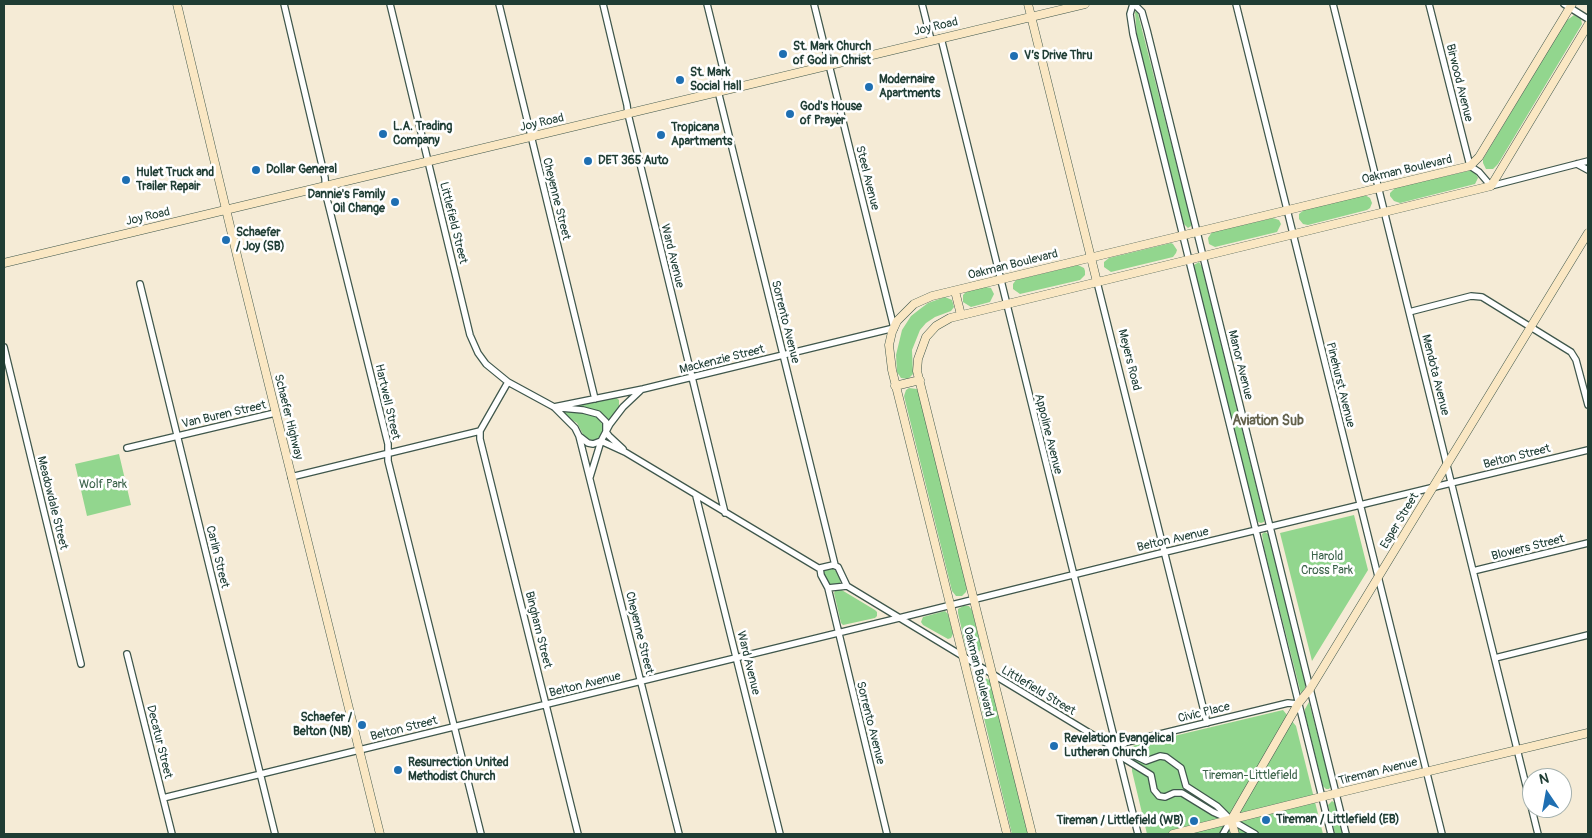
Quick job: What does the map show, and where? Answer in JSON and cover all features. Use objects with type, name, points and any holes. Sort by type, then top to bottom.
[{"type":"street","name":"Schaefer Highway","points":[[177,4],[291,477],[380,834]]},
{"type":"street","name":"Hartwell Street","points":[[284,4],[325,178],[325,186],[388,444],[388,461],[481,834]]},
{"type":"street","name":"Littlefield Street","points":[[390,4],[473,341],[486,364],[508,382],[554,407],[576,428],[579,436],[588,443],[592,444],[601,441],[625,452],[820,569]]},
{"type":"street","name":"Cheyenne Street","points":[[499,4],[595,398]]},
{"type":"street","name":"Ward Avenue","points":[[603,4],[725,513]]},
{"type":"street","points":[[708,4],[728,89]]},
{"type":"street","name":"Steel Avenue","points":[[814,4],[894,328]]},
{"type":"street","points":[[922,4],[930,40]]},
{"type":"street","name":"Meyers Road","points":[[1028,4],[1207,723]]},
{"type":"street","name":"Joy Road","points":[[4,263],[628,114],[828,64],[1085,4]]},
{"type":"street","name":"Manor Avenue","points":[[1330,834],[1133,34],[1130,14],[1133,4],[1142,12],[1346,834]]},
{"type":"street","name":"Pinehurst Avenue","points":[[1236,4],[1442,834]]},
{"type":"street","name":"Mendota Avenue","points":[[1332,4],[1538,834]]},
{"type":"street","name":"Birwood Avenue","points":[[1429,4],[1470,166]]},
{"type":"street","points":[[1569,5],[1588,19]]},
{"type":"street","name":"Oakman Boulevard","points":[[1007,834],[895,386],[889,351],[890,338],[902,314],[914,304],[932,296],[1470,166],[1482,152],[1569,5]]},
{"type":"street","points":[[1490,186],[1588,25]]},
{"type":"street","name":"Appoline Avenue","points":[[941,38],[1138,834]]},
{"type":"street","name":"Sorrento Avenue","points":[[718,91],[835,566]]},
{"type":"street","points":[[1490,186],[1588,161]]},
{"type":"street","points":[[1577,164],[1588,170]]},
{"type":"street","points":[[1470,166],[1479,172],[1490,186]]},
{"type":"street","name":"Oakman Boulevard","points":[[1032,834],[918,371],[918,359],[926,337],[941,322],[960,315],[1490,186]]},
{"type":"street","name":"Esper Street","points":[[1231,820],[1298,704],[1310,689],[1588,233]]},
{"type":"street","name":"Carlin Street","points":[[140,284],[275,834]]},
{"type":"street","points":[[955,291],[960,315]]},
{"type":"street","points":[[1409,312],[1478,296],[1482,297],[1574,355],[1588,405]]},
{"type":"street","name":"Mackenzie Street","points":[[554,407],[643,389],[894,328]]},
{"type":"street","name":"Meadowdale Street","points":[[4,347],[81,664]]},
{"type":"street","points":[[895,386],[920,380]]},
{"type":"street","points":[[291,477],[480,431],[508,382]]},
{"type":"street","points":[[590,478],[601,441],[615,416],[643,389]]},
{"type":"street","name":"Littlefield Street","points":[[554,407],[598,414],[606,422],[606,432],[625,452]]},
{"type":"street","name":"Van Buren Street","points":[[128,448],[276,413]]},
{"type":"street","name":"Bingham Street","points":[[480,431],[480,439],[578,834]]},
{"type":"street","name":"Cheyenne Street","points":[[579,436],[679,834]]},
{"type":"street","name":"Belton Street","points":[[1451,483],[1588,450]]},
{"type":"street","name":"Belton Avenue","points":[[899,618],[1451,483]]},
{"type":"street","name":"Ward Avenue","points":[[696,496],[780,834]]},
{"type":"street","name":"Blowers Street","points":[[1473,571],[1588,544]]},
{"type":"street","points":[[820,569],[829,565],[838,567],[847,586],[828,588]]},
{"type":"street","name":"Sorrento Avenue","points":[[820,569],[828,588],[888,834]]},
{"type":"street","name":"Littlefield Street","points":[[847,586],[1116,749],[1128,752],[1146,762],[1160,756],[1166,757],[1181,768],[1186,786],[1217,806],[1231,820]]},
{"type":"street","points":[[838,634],[899,618]]},
{"type":"street","name":"Belton Avenue","points":[[454,727],[838,634]]},
{"type":"street","points":[[1495,658],[1588,635]]},
{"type":"street","name":"Decatur Street","points":[[127,654],[172,834]]},
{"type":"street","name":"Civic Place","points":[[1116,749],[1127,742],[1288,703],[1298,704]]},
{"type":"street","name":"Belton Street","points":[[359,751],[454,727]]},
{"type":"street","name":"Tireman Avenue","points":[[1173,834],[1588,733]]},
{"type":"street","name":"Littlefield Street","points":[[1116,749],[1125,759],[1151,775],[1154,790],[1159,796],[1165,798],[1174,793],[1182,793],[1213,812],[1231,820]]},
{"type":"street","points":[[163,798],[359,751]]},
{"type":"street","points":[[1223,834],[1231,820]]},
{"type":"street","points":[[1231,820],[1235,834]]},
{"type":"street","points":[[1231,820],[1255,834]]},
{"type":"green space","points":[[1137,10],[1191,221],[1191,226],[1188,228],[1183,223],[1137,37],[1135,12]]},
{"type":"green space","points":[[1574,15],[1581,19],[1582,24],[1498,164],[1493,169],[1486,169],[1483,159],[1566,21]]},
{"type":"green space","points":[[1472,170],[1478,178],[1475,184],[1400,203],[1394,201],[1390,196],[1390,193],[1395,188]]},
{"type":"green space","points":[[1365,195],[1370,198],[1372,203],[1367,210],[1308,225],[1303,224],[1299,219],[1299,214],[1304,210]]},
{"type":"green space","points":[[1273,218],[1279,220],[1281,224],[1277,232],[1215,247],[1209,244],[1208,238],[1212,232]]},
{"type":"green space","points":[[1171,243],[1177,250],[1173,257],[1111,272],[1104,267],[1104,262],[1109,258]]},
{"type":"green space","points":[[1199,262],[1202,267],[1264,518],[1264,522],[1261,523],[1256,518],[1195,273],[1194,265]]},
{"type":"green space","points":[[1078,265],[1084,268],[1085,271],[1085,275],[1080,280],[1020,294],[1013,289],[1013,284],[1016,280]]},
{"type":"green space","points":[[986,287],[991,288],[994,294],[990,302],[971,307],[963,302],[963,295],[967,291]]},
{"type":"green space","points":[[945,297],[952,300],[954,307],[951,311],[935,317],[926,323],[920,330],[912,350],[913,374],[908,379],[901,378],[897,372],[896,355],[902,330],[911,316],[920,309],[928,303]]},
{"type":"green space","points":[[909,388],[917,389],[919,393],[967,589],[962,596],[956,596],[952,591],[904,396]]},
{"type":"green space","points":[[614,396],[619,400],[619,407],[608,421],[598,412],[575,406]]},
{"type":"green space","points":[[566,411],[592,415],[598,418],[604,427],[599,439],[594,441],[585,438],[577,423],[564,415]]},
{"type":"green space","name":"Wolf Park","points":[[119,454],[131,505],[87,516],[75,464]]},
{"type":"green space","name":"Harold Cross Park","points":[[1354,515],[1368,570],[1312,661],[1280,533]]},
{"type":"green space","points":[[1265,532],[1269,537],[1305,681],[1305,688],[1301,694],[1264,548],[1262,534]]},
{"type":"green space","points":[[830,567],[836,571],[841,579],[840,583],[829,585],[822,573],[823,570]]},
{"type":"green space","points":[[836,589],[840,589],[875,610],[877,616],[843,625],[834,593]]},
{"type":"green space","points":[[963,606],[969,606],[972,610],[981,646],[980,651],[976,653],[968,652],[966,648],[958,613],[958,609]]},
{"type":"green space","points":[[945,611],[948,614],[953,634],[948,639],[921,622],[923,617]]},
{"type":"green space","points":[[982,677],[990,680],[1028,834],[1012,834],[976,685],[977,680]]},
{"type":"green space","points":[[1309,702],[1331,786],[1329,789],[1323,786],[1305,714],[1305,709]]},
{"type":"green space","name":"Tireman-Littlefield","points":[[1283,710],[1296,726],[1323,834],[1147,834],[1132,771],[1132,746]]},
{"type":"green space","points":[[1332,801],[1335,803],[1343,834],[1335,834],[1328,805]]},
{"type":"place","name":"St. Mark Church of God in Christ","points":[[783,54]]},
{"type":"place","name":"V’s Drive Thru","points":[[1014,56]]},
{"type":"place","name":"St. Mark Social Hall","points":[[680,80]]},
{"type":"place","name":"Modernaire Apartments","points":[[869,87]]},
{"type":"place","name":"God's House of Prayer","points":[[790,114]]},
{"type":"place","name":"L.A. Trading Company","points":[[383,134]]},
{"type":"place","name":"Tropicana Apartments","points":[[661,135]]},
{"type":"place","name":"DET 365 Auto","points":[[588,161]]},
{"type":"place","name":"Dollar General","points":[[256,170]]},
{"type":"place","name":"Hulet Truck and Trailer Repair","points":[[126,180]]},
{"type":"place","name":"Dannie's Family Oil Change","points":[[395,202]]},
{"type":"place","name":"Schaefer / Joy (SB)","points":[[226,240]]},
{"type":"place","name":"Schaefer / Belton (NB)","points":[[362,725]]},
{"type":"place","name":"Revelation Evangelical Lutheran Church","points":[[1054,746]]},
{"type":"place","name":"Resurrection United Methodist Church","points":[[398,770]]},
{"type":"place","name":"Tireman / Littlefield (EB)","points":[[1266,820]]},
{"type":"place","name":"Tireman / Littlefield (WB)","points":[[1194,821]]},
{"type":"district","name":"Aviation Sub","points":[[1268,421]]}]
